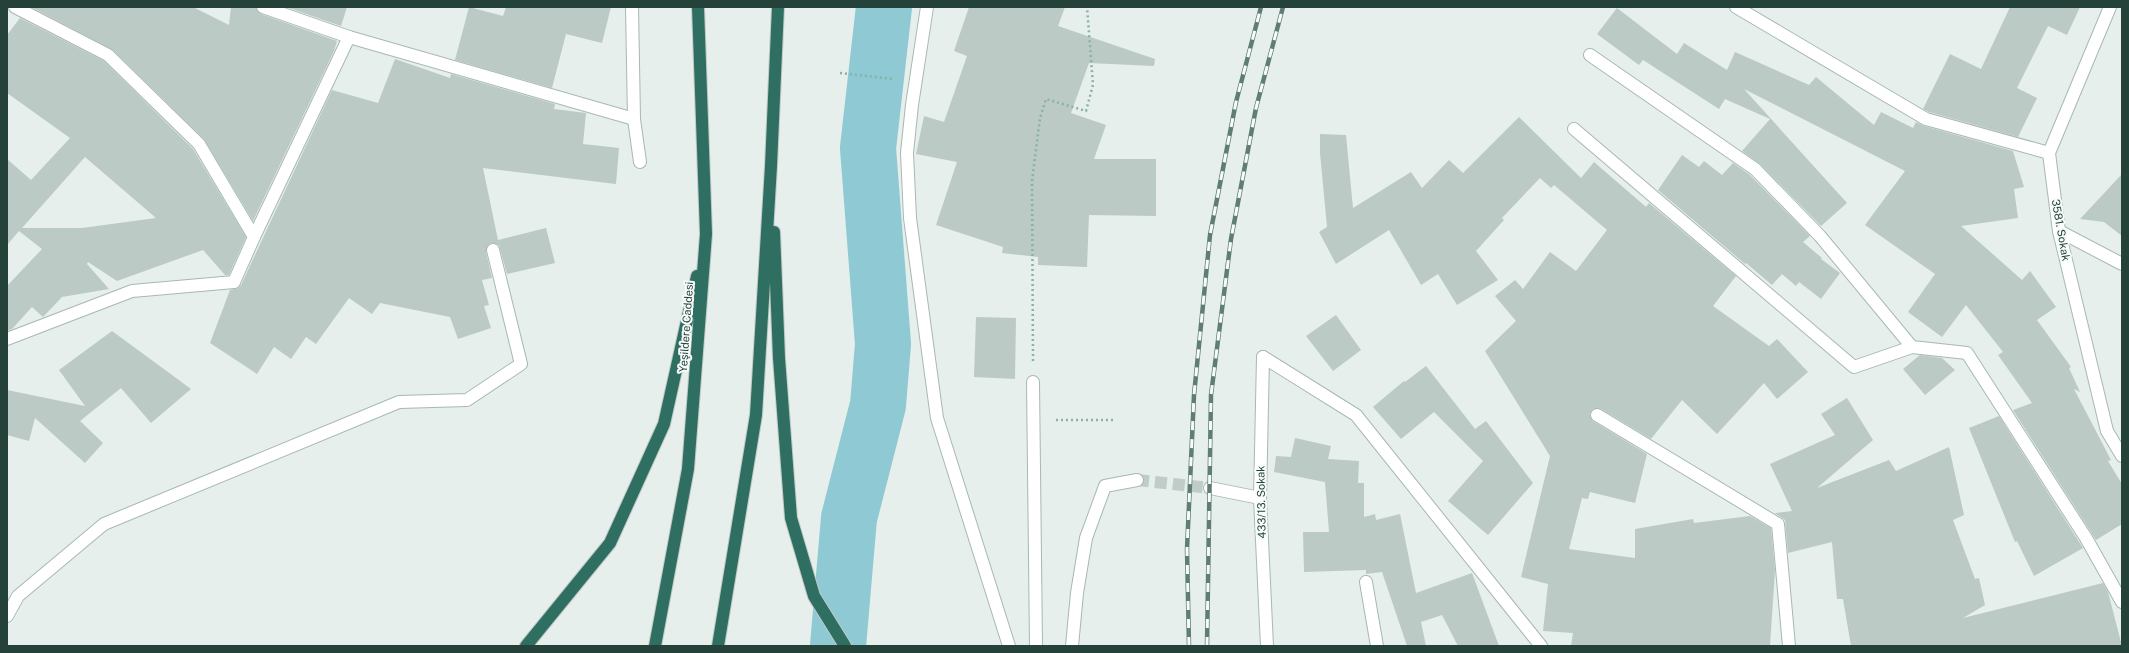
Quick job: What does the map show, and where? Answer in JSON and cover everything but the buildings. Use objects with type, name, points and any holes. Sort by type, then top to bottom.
[{"type":"highway","name":"Yeşildere Caddesi","points":[[655,646],[688,469],[706,234],[698,7]]},
{"type":"highway","points":[[718,646],[756,415],[771,166],[778,7]]},
{"type":"highway","points":[[771,166],[780,358],[791,518],[814,596],[845,646]]},
{"type":"highway","points":[[526,646],[610,543],[664,424],[706,234]]},
{"type":"street","points":[[14,7],[108,54],[199,144],[254,237]]},
{"type":"street","points":[[263,7],[349,37],[634,119]]},
{"type":"street","points":[[632,7],[634,119],[640,162]]},
{"type":"street","points":[[927,7],[906,153],[910,218],[937,418],[1009,646]]},
{"type":"street","points":[[1736,7],[1926,119],[2049,154]]},
{"type":"street","name":"3581. Sokak","points":[[2110,7],[2049,154],[2059,231],[2107,431],[2122,456]]},
{"type":"street","points":[[7,339],[132,291],[234,282],[349,37]]},
{"type":"street","points":[[1590,54],[1755,169],[1820,236],[1912,347]]},
{"type":"street","points":[[1574,128],[1854,366],[1912,347],[1967,354],[2086,538],[2122,602]]},
{"type":"street","points":[[2059,231],[2122,264]]},
{"type":"street","points":[[7,616],[18,596],[104,524],[399,402],[467,400],[521,364],[493,250]]},
{"type":"street","name":"433/13. Sokak","points":[[1267,646],[1260,498],[1263,357],[1356,415],[1541,646]]},
{"type":"street","points":[[1033,382],[1036,646]]},
{"type":"street","points":[[1598,415],[1778,524],[1789,646]]},
{"type":"street","points":[[2107,431],[2122,439]]},
{"type":"street","points":[[1072,646],[1077,592],[1086,538],[1105,486],[1137,480]]},
{"type":"street","points":[[1210,488],[1260,498]]},
{"type":"street","points":[[1366,582],[1377,646]]},
{"type":"path","points":[[1033,382],[1032,181],[1040,118],[1046,99],[1086,111],[1093,85],[1087,7]]},
{"type":"path","points":[[840,73],[898,79]]},
{"type":"path","points":[[1034,420],[1116,420]]},
{"type":"waterway","points":[[838,646],[849,518],[878,405],[883,344],[868,148],[884,7]]},
{"type":"tunnel","points":[[1137,480],[1210,488]]},
{"type":"railway","points":[[1189,646],[1187,549],[1194,395],[1210,235],[1236,102],[1261,7]]},
{"type":"railway","points":[[1207,646],[1211,395],[1231,239],[1256,108],[1283,7]]}]
